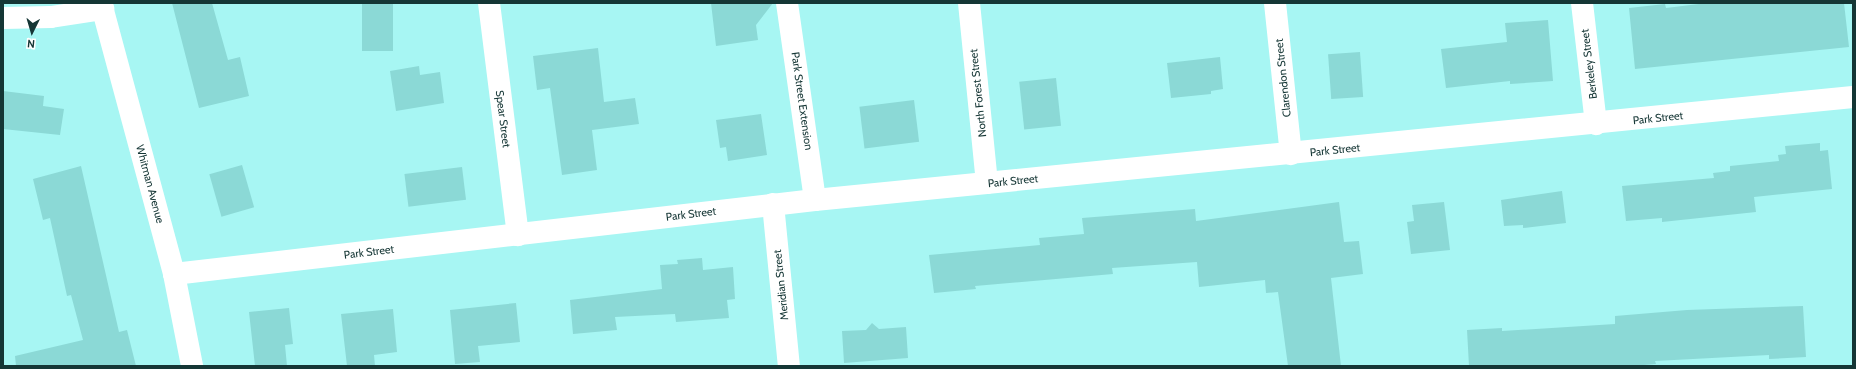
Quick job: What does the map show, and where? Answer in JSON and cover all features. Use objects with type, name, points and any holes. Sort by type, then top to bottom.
[{"type":"street","name":"Spear Street","points":[[489,3],[518,235]]},
{"type":"street","name":"Park Street Extension","points":[[787,3],[815,200]]},
{"type":"street","name":"North Forest Street","points":[[969,3],[988,183]]},
{"type":"street","name":"Clarendon Street","points":[[1275,3],[1291,154]]},
{"type":"street","name":"Berkeley Street","points":[[1582,3],[1596,124]]},
{"type":"street","points":[[3,18],[51,17],[102,6]]},
{"type":"street","name":"Whitman Avenue","points":[[102,6],[174,274],[192,366]]},
{"type":"street","name":"Park Street","points":[[174,274],[773,204],[1596,124],[1853,97]]},
{"type":"street","name":"Meridian Street","points":[[773,204],[789,366]]},
{"type":"building","points":[[172,3],[212,3],[228,60],[240,57],[249,96],[199,108]]},
{"type":"building","points":[[362,3],[393,3],[393,51],[362,51]]},
{"type":"building","points":[[711,3],[773,3],[756,25],[758,40],[716,46]]},
{"type":"building","points":[[1707,3],[1844,3],[1849,47],[1635,69],[1629,8],[1665,4],[1666,8]]},
{"type":"building","points":[[1548,20],[1553,81],[1510,84],[1510,81],[1446,88],[1441,49],[1507,42],[1505,23]]},
{"type":"building","points":[[598,48],[604,102],[635,98],[639,124],[592,130],[597,170],[562,175],[550,88],[537,90],[533,56]]},
{"type":"building","points":[[1360,52],[1363,97],[1331,99],[1328,54]]},
{"type":"building","points":[[1220,57],[1223,89],[1211,91],[1211,94],[1171,98],[1167,63]]},
{"type":"building","points":[[419,66],[420,75],[440,72],[444,103],[396,111],[390,71]]},
{"type":"building","points":[[1056,78],[1061,126],[1024,130],[1019,82]]},
{"type":"building","points":[[3,91],[44,96],[43,106],[64,109],[60,135],[3,129]]},
{"type":"building","points":[[914,100],[919,142],[865,148],[859,107]]},
{"type":"building","points":[[761,114],[767,155],[728,161],[726,147],[720,148],[716,120]]},
{"type":"building","points":[[1820,143],[1820,151],[1828,150],[1832,189],[1754,197],[1756,212],[1662,222],[1662,218],[1626,221],[1622,186],[1714,178],[1713,173],[1730,171],[1730,166],[1779,161],[1778,155],[1786,154],[1785,146]]},
{"type":"building","points":[[242,165],[254,207],[221,217],[209,174]]},
{"type":"building","points":[[81,166],[119,332],[127,330],[136,366],[16,366],[15,356],[83,340],[71,295],[67,296],[50,218],[43,220],[33,179]]},
{"type":"building","points":[[462,167],[466,200],[408,207],[404,174]]},
{"type":"building","points":[[1562,191],[1566,223],[1523,228],[1523,225],[1504,226],[1501,200]]},
{"type":"building","points":[[1339,202],[1344,242],[1359,241],[1363,274],[1331,278],[1341,366],[1288,366],[1278,292],[1266,293],[1265,280],[1199,287],[1197,262],[1112,268],[1113,274],[975,286],[976,289],[934,293],[929,255],[1040,245],[1039,238],[1084,234],[1082,218],[1195,209],[1196,221]]},
{"type":"building","points":[[1444,202],[1450,250],[1411,254],[1407,222],[1414,221],[1412,205]]},
{"type":"building","points":[[702,258],[703,270],[733,267],[735,299],[727,300],[729,318],[676,322],[675,314],[615,317],[617,330],[573,334],[570,300],[662,289],[660,265],[678,264],[677,260]]},
{"type":"building","points":[[516,303],[520,342],[478,346],[480,362],[455,364],[450,310]]},
{"type":"building","points":[[1803,306],[1806,357],[1769,359],[1769,355],[1655,361],[1656,364],[1632,366],[1469,366],[1467,330],[1502,328],[1502,331],[1615,324],[1615,316],[1687,310]]},
{"type":"building","points":[[289,308],[293,344],[285,345],[287,366],[255,366],[249,312]]},
{"type":"building","points":[[393,309],[397,352],[374,355],[375,366],[347,366],[341,314]]},
{"type":"building","points":[[872,323],[879,329],[906,327],[908,358],[844,363],[842,331],[866,330]]}]
